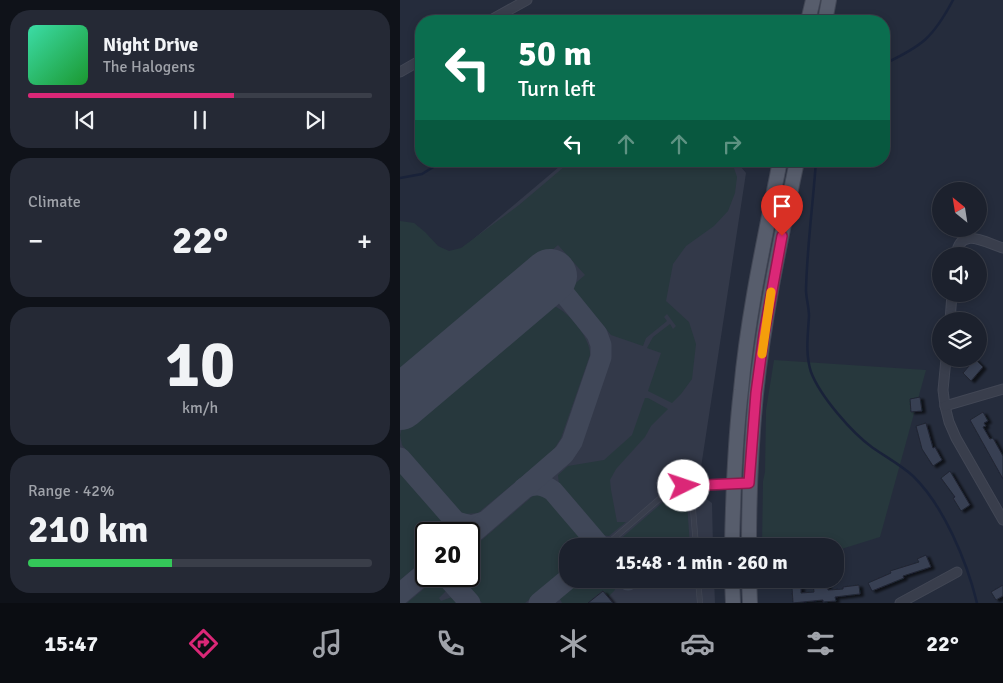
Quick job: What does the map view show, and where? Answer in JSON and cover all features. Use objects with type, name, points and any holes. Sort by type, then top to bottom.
[{"type":"main road","points":[[809,15],[812,0]]},
{"type":"main road","points":[[826,15],[829,0]]},
{"type":"main road","points":[[732,538],[733,484],[741,389],[749,330],[779,167]]},
{"type":"main road","points":[[749,538],[749,483],[756,393],[764,334],[795,167]]},
{"type":"main road","points":[[732,588],[733,603]]},
{"type":"main road","points":[[749,588],[750,603]]},
{"type":"street","points":[[501,15],[527,0]]},
{"type":"street","points":[[400,72],[415,63]]},
{"type":"street","points":[[957,247],[961,241],[968,238],[1003,248]]},
{"type":"street","points":[[945,367],[943,390],[949,422],[956,438],[1003,520]]},
{"type":"street","points":[[945,406],[1003,388]]},
{"type":"street","points":[[900,603],[917,599],[957,572]]},
{"type":"lane","points":[[614,538],[665,494],[676,488],[691,485],[749,483]]},
{"type":"lane","points":[[691,485],[695,538]]},
{"type":"lane","points":[[699,588],[700,603]]},
{"type":"shaded area","points":[[559,167],[741,167],[746,173],[700,474],[705,498],[712,503],[713,538],[559,538],[559,588],[714,588],[715,603],[400,603],[400,301]]},
{"type":"shaded area","points":[[564,167],[734,167],[737,177],[735,193],[728,211],[714,226],[686,246],[673,264],[666,301],[689,322],[696,344],[692,379],[672,403],[648,391],[661,353],[647,348],[653,337],[670,324],[673,329],[676,326],[667,314],[664,317],[667,321],[646,338],[643,346],[611,335],[571,287],[585,275],[558,245],[400,381],[400,221],[414,223],[438,246],[449,251],[461,248],[519,205]]},
{"type":"shaded area","points":[[550,305],[564,312],[577,325],[587,341],[590,355],[561,438],[553,451],[478,513],[465,514],[458,511],[402,445],[400,435],[402,428],[545,306]]},
{"type":"shaded area","points":[[774,360],[926,370],[880,537],[844,548],[844,538],[762,538],[766,410]]},
{"type":"shaded area","points":[[645,398],[668,409],[651,426],[645,437],[616,469],[610,480],[617,522],[626,522],[609,536],[602,535],[559,485],[558,475],[568,466],[604,460],[632,435]]},
{"type":"shaded area","points":[[400,471],[443,522],[415,522],[415,567],[400,580]]},
{"type":"shaded area","points":[[540,494],[546,497],[581,538],[559,538],[559,574],[525,603],[482,603],[468,587],[480,587],[480,542],[534,495]]},
{"type":"shaded area","points":[[675,494],[682,497],[687,504],[689,538],[622,538],[670,496]]},
{"type":"shaded area","points":[[426,587],[445,587],[447,590],[439,598],[441,601],[452,597],[458,603],[407,603]]},
{"type":"shaded area","points":[[570,588],[616,588],[608,597],[602,591],[588,603],[562,603],[559,597]]},
{"type":"building","points":[[968,367],[983,367],[971,381],[963,373]]},
{"type":"building","points":[[920,397],[922,411],[911,412],[910,399]]},
{"type":"building","points":[[983,412],[988,421],[984,423],[986,426],[983,427],[990,439],[993,438],[1003,456],[1003,479],[970,420]]},
{"type":"building","points":[[926,423],[933,448],[935,447],[942,460],[933,466],[922,449],[916,426]]},
{"type":"building","points":[[950,471],[970,505],[961,511],[953,498],[955,497],[941,478]]},
{"type":"building","points":[[926,555],[931,567],[903,576],[904,578],[872,591],[868,583],[891,573],[890,571],[919,562],[917,559]]},
{"type":"building","points":[[859,585],[860,594],[835,597],[836,601],[823,602],[823,600],[793,603],[792,588],[801,588],[801,593],[814,592],[814,588],[828,588],[828,590]]},
{"type":"building","points":[[1003,585],[1003,596],[996,600],[991,592]]},
{"type":"building","points":[[603,591],[613,603],[588,603]]},
{"type":"waterway","points":[[890,61],[908,52],[925,40],[939,23],[953,0]]},
{"type":"waterway","points":[[400,178],[422,174],[433,167]]},
{"type":"waterway","points":[[816,167],[806,290],[809,316],[807,351],[811,372],[815,382],[829,403],[847,424],[873,448],[913,476],[935,503],[961,553],[977,603]]},
{"type":"taxiway","points":[[480,527],[564,454],[572,442],[601,357],[601,345],[597,334],[550,276]]},
{"type":"taxiway","points":[[400,458],[456,522],[471,526],[484,522]]},
{"type":"taxiway","points":[[524,488],[539,485],[553,491],[593,538]]},
{"type":"taxiway","points":[[400,594],[415,581]]},
{"type":"taxiway","points":[[539,603],[559,586]]},
{"type":"taxiway","points":[[456,587],[470,603]]},
{"type":"runway","points":[[400,403],[550,276]]},
{"type":"slow traffic","points":[[762,354],[771,292]]},
{"type":"route","points":[[684,486],[749,483],[756,393],[764,334],[782,236]]}]
